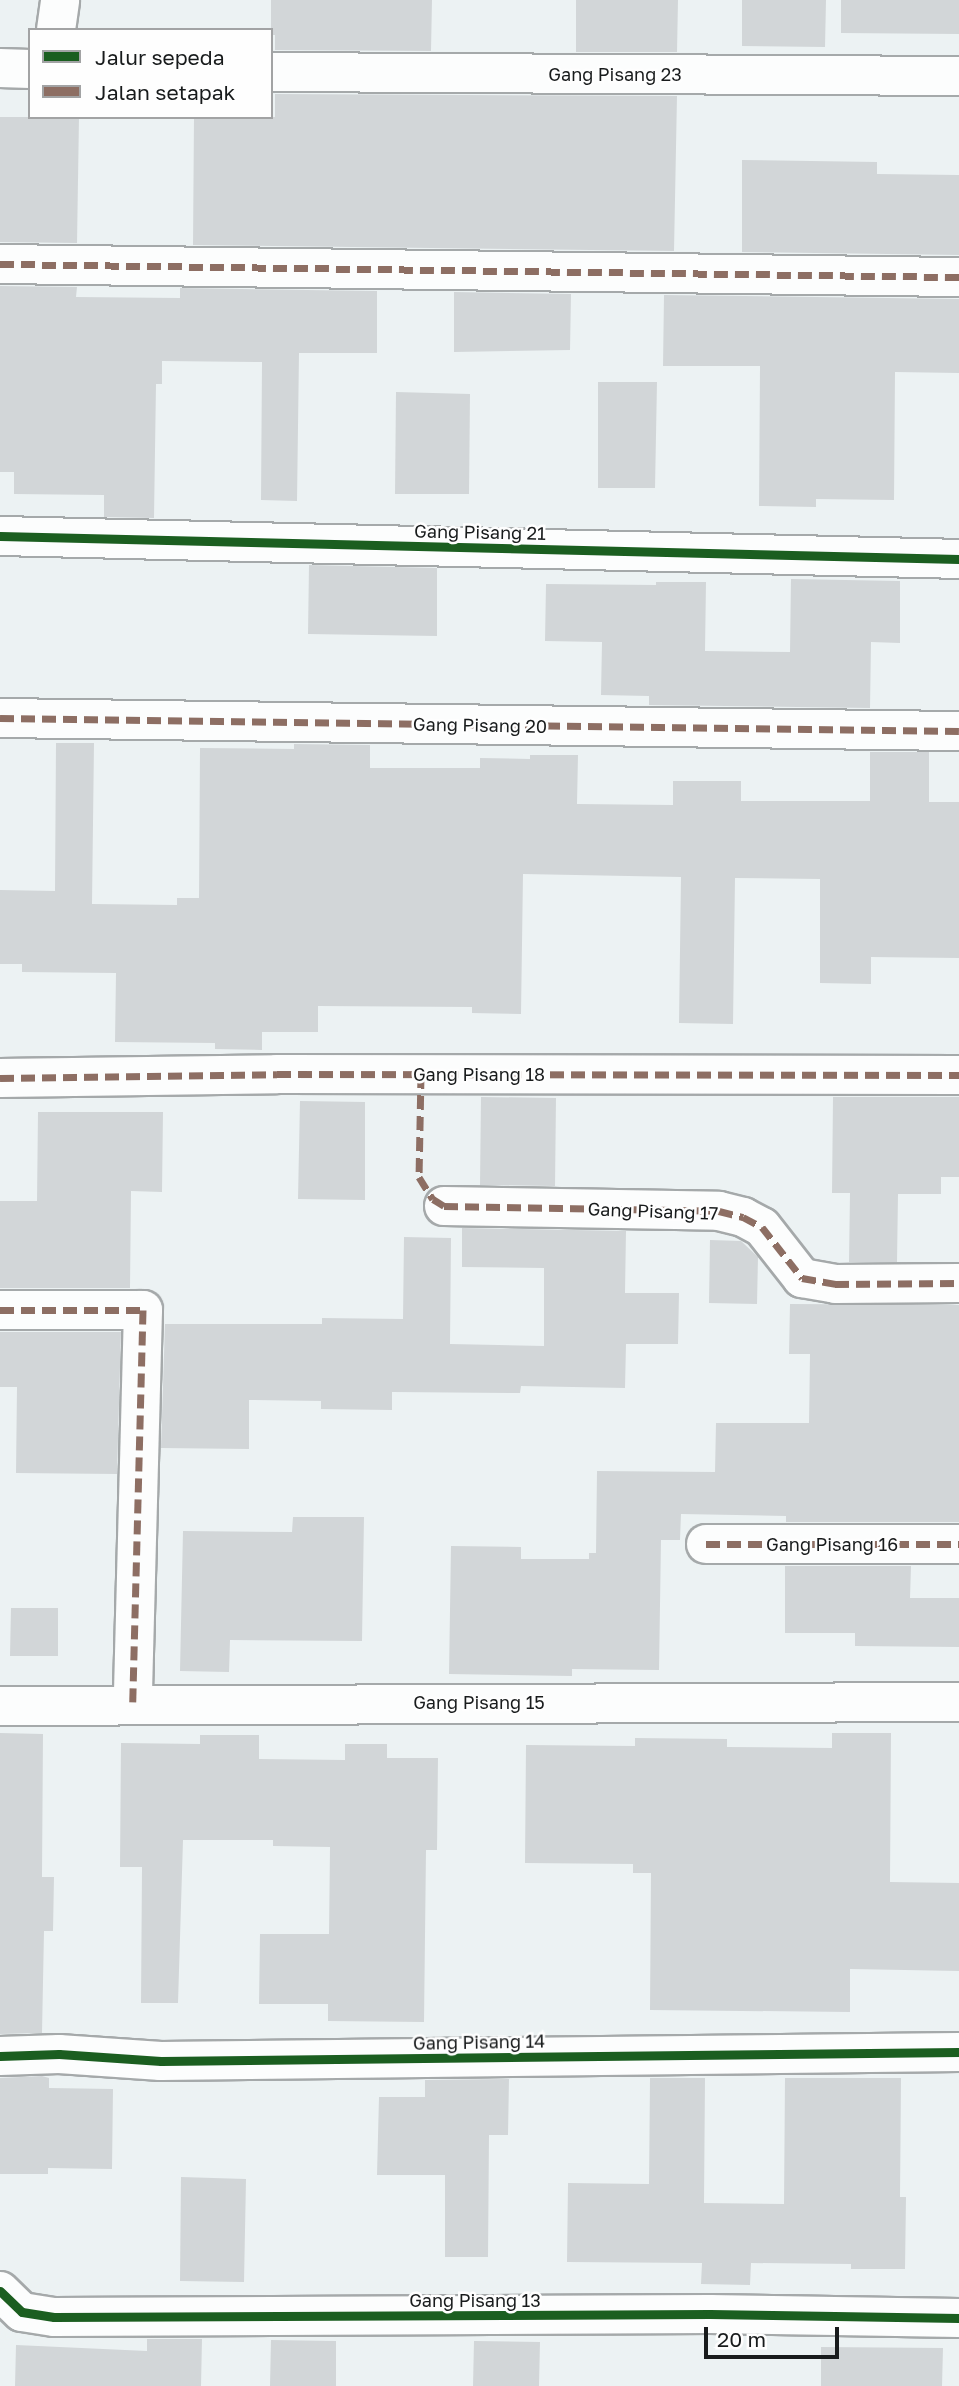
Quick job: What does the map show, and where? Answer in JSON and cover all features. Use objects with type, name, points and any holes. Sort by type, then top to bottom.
[{"type":"street","points":[[56,28],[60,0]]},
{"type":"street","points":[[0,68],[28,69]]},
{"type":"street","name":"Gang Pisang 23","points":[[273,72],[959,76]]},
{"type":"street","points":[[0,264],[959,277]]},
{"type":"street","name":"Gang Pisang 21","points":[[0,536],[959,559]]},
{"type":"street","name":"Gang Pisang 20","points":[[0,718],[959,731]]},
{"type":"street","name":"Gang Pisang 18","points":[[0,1079],[277,1074],[959,1075]]},
{"type":"street","name":"Gang Pisang 17","points":[[444,1206],[719,1211],[743,1217],[762,1227],[802,1278],[835,1284],[959,1283]]},
{"type":"street","points":[[0,1310],[143,1310],[133,1703]]},
{"type":"street","name":"Gang Pisang 16","points":[[706,1544],[959,1544]]},
{"type":"street","name":"Gang Pisang 15","points":[[0,1706],[133,1703],[959,1702]]},
{"type":"street","name":"Gang Pisang 14","points":[[0,2056],[59,2054],[161,2061],[959,2052]]},
{"type":"street","name":"Gang Pisang 13","points":[[0,2291],[22,2312],[54,2317],[710,2314],[959,2318]]},
{"type":"building","points":[[271,0],[432,0],[431,51],[275,50],[275,35],[271,28]]},
{"type":"building","points":[[576,0],[678,0],[677,52],[576,52]]},
{"type":"building","points":[[742,0],[826,0],[825,47],[742,46]]},
{"type":"building","points":[[841,0],[959,0],[959,34],[841,33]]},
{"type":"building","points":[[275,94],[677,96],[674,251],[193,245],[194,119],[275,117]]},
{"type":"building","points":[[0,117],[79,119],[77,243],[0,242]]},
{"type":"building","points":[[742,160],[877,162],[877,174],[959,175],[959,255],[742,252]]},
{"type":"building","points":[[0,286],[77,287],[76,297],[180,298],[180,288],[377,291],[377,353],[299,353],[297,501],[261,500],[262,362],[162,361],[162,384],[156,384],[154,518],[104,517],[104,495],[14,494],[14,472],[0,472]]},
{"type":"building","points":[[454,292],[571,294],[570,350],[454,352]]},
{"type":"building","points":[[664,295],[959,299],[959,373],[895,372],[894,500],[816,499],[816,507],[759,506],[760,366],[663,366]]},
{"type":"building","points":[[598,382],[657,382],[655,488],[598,488]]},
{"type":"building","points":[[396,392],[470,394],[469,494],[395,494]]},
{"type":"building","points":[[309,565],[437,568],[437,636],[308,634]]},
{"type":"building","points":[[791,579],[900,581],[900,643],[871,642],[870,708],[649,705],[649,696],[601,695],[602,642],[545,641],[546,584],[656,585],[656,582],[706,582],[705,651],[790,652]]},
{"type":"building","points":[[56,743],[94,743],[92,904],[177,905],[177,898],[199,898],[200,748],[294,749],[294,744],[370,745],[370,768],[480,768],[480,758],[530,759],[530,755],[578,755],[577,804],[673,805],[673,781],[741,781],[741,801],[870,801],[870,752],[929,752],[929,802],[959,802],[959,958],[871,957],[871,984],[820,983],[820,879],[735,878],[733,1024],[679,1023],[681,877],[523,874],[521,1014],[472,1013],[472,1007],[318,1006],[318,1032],[262,1032],[262,1050],[215,1049],[215,1043],[115,1042],[116,973],[22,972],[22,964],[0,964],[0,890],[55,891]]},
{"type":"building","points":[[481,1097],[556,1098],[555,1186],[480,1185]]},
{"type":"building","points":[[833,1097],[959,1097],[959,1177],[941,1177],[941,1194],[898,1194],[897,1262],[849,1262],[850,1193],[832,1193]]},
{"type":"building","points":[[300,1101],[365,1102],[365,1200],[298,1199]]},
{"type":"building","points":[[38,1112],[163,1112],[162,1192],[131,1191],[130,1288],[0,1288],[0,1201],[37,1201]]},
{"type":"building","points":[[462,1228],[626,1231],[625,1293],[679,1293],[678,1344],[626,1344],[625,1388],[521,1386],[520,1393],[392,1392],[392,1410],[321,1409],[321,1401],[249,1400],[249,1449],[161,1448],[165,1324],[322,1324],[322,1318],[403,1319],[404,1237],[451,1238],[450,1344],[544,1346],[544,1268],[462,1267]]},
{"type":"building","points":[[710,1240],[741,1241],[758,1257],[757,1304],[709,1303]]},
{"type":"building","points":[[790,1304],[959,1305],[959,1522],[786,1522],[786,1516],[681,1514],[680,1540],[661,1540],[659,1670],[572,1669],[572,1676],[449,1674],[451,1546],[521,1547],[521,1559],[589,1559],[589,1553],[596,1553],[597,1471],[715,1472],[716,1423],[809,1423],[810,1354],[789,1354]]},
{"type":"building","points":[[0,1332],[121,1332],[117,1474],[16,1473],[17,1387],[0,1387]]},
{"type":"building","points":[[293,1517],[364,1517],[362,1641],[230,1640],[229,1672],[180,1671],[183,1531],[292,1532]]},
{"type":"building","points":[[785,1566],[911,1566],[910,1598],[959,1598],[959,1647],[855,1646],[855,1633],[785,1633]]},
{"type":"building","points":[[11,1608],[58,1608],[58,1656],[10,1656]]},
{"type":"building","points":[[0,1733],[43,1734],[42,1877],[54,1877],[53,1931],[44,1931],[42,2033],[0,2034]]},
{"type":"building","points":[[832,1733],[891,1733],[890,1882],[959,1883],[959,1971],[850,1969],[850,2012],[650,2010],[651,1873],[633,1873],[633,1864],[525,1863],[526,1745],[635,1746],[635,1738],[727,1739],[727,1747],[832,1748]]},
{"type":"building","points":[[200,1735],[259,1735],[259,1759],[345,1760],[345,1744],[387,1744],[387,1758],[438,1758],[437,1850],[426,1850],[424,2022],[328,2021],[328,2004],[259,2004],[260,1934],[329,1934],[330,1847],[273,1846],[273,1840],[183,1840],[178,2003],[141,2003],[142,1867],[120,1867],[121,1743],[200,1744]]},
{"type":"building","points":[[42,2076],[49,2078],[49,2088],[113,2089],[112,2169],[48,2168],[48,2174],[0,2174],[0,2078]]},
{"type":"building","points":[[650,2078],[705,2078],[704,2203],[784,2204],[785,2078],[901,2078],[900,2197],[906,2197],[905,2269],[851,2269],[851,2264],[751,2263],[750,2285],[701,2284],[702,2263],[567,2262],[568,2183],[649,2184]]},
{"type":"building","points":[[509,2079],[508,2135],[489,2135],[488,2257],[445,2257],[445,2175],[377,2175],[379,2097],[425,2097],[425,2080]]},
{"type":"building","points":[[181,2177],[246,2179],[244,2282],[180,2281]]},
{"type":"building","points":[[147,2339],[202,2339],[201,2386],[15,2386],[16,2345],[147,2351]]},
{"type":"building","points":[[271,2340],[336,2341],[336,2386],[270,2386]]},
{"type":"building","points":[[474,2341],[540,2342],[539,2386],[473,2386]]},
{"type":"building","points":[[821,2347],[943,2348],[942,2386],[821,2386]]},
{"type":"marked path","points":[[0,264],[959,277]]},
{"type":"marked path","points":[[0,718],[959,731]]},
{"type":"marked path","points":[[0,1078],[277,1074],[959,1075]]},
{"type":"marked path","points":[[421,1074],[419,1177],[433,1199],[444,1206],[719,1211],[743,1217],[762,1227],[802,1278],[835,1284],[959,1283]]},
{"type":"marked path","points":[[0,1310],[143,1310],[133,1703]]},
{"type":"marked path","points":[[706,1544],[959,1544]]},
{"type":"cycle path","points":[[0,536],[959,559]]},
{"type":"cycle path","points":[[0,2056],[59,2054],[161,2061],[959,2052]]},
{"type":"cycle path","points":[[0,2291],[22,2312],[54,2317],[710,2314],[959,2318]]}]
